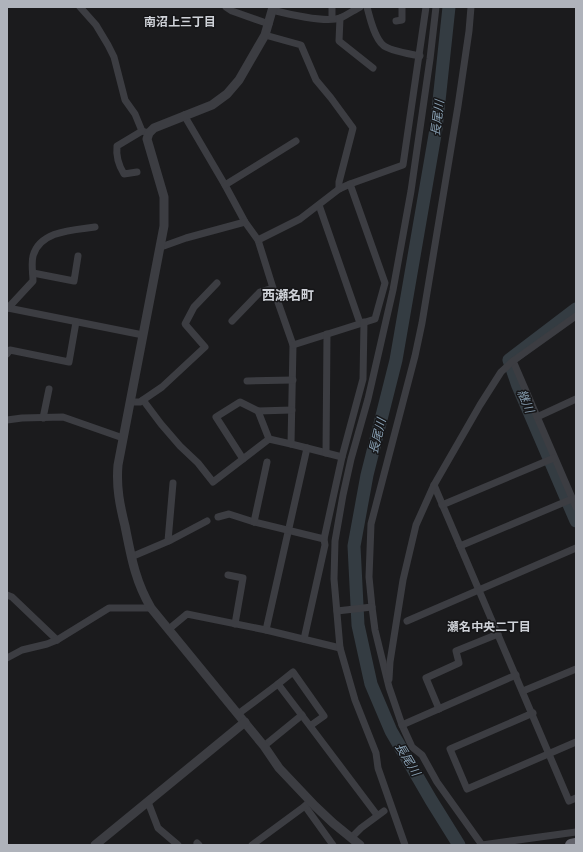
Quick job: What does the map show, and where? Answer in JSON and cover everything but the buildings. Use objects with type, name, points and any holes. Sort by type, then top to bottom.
[{"type":"highway","points":[[571,845],[576,844]]},
{"type":"street","points":[[80,7],[96,24],[114,57],[124,100],[146,132],[164,197],[165,219],[161,247],[118,465],[117,490],[131,557],[138,582],[151,608],[264,746],[279,768],[307,803],[333,845]]},
{"type":"street","points":[[226,7],[232,11],[269,24]]},
{"type":"street","points":[[332,7],[332,18]]},
{"type":"street","points":[[137,172],[124,174],[116,151],[117,146],[154,128],[212,105],[227,94],[240,80],[265,35],[273,9],[306,17],[340,18],[360,7]]},
{"type":"street","points":[[367,7],[373,28],[383,45],[389,49],[420,56]]},
{"type":"street","points":[[396,20],[402,20],[402,7]]},
{"type":"street","points":[[258,240],[300,219],[339,189],[402,165],[420,56],[426,7]]},
{"type":"street","points":[[405,845],[378,768],[376,754],[354,700],[340,648],[334,579],[335,541],[351,459],[368,399],[393,290],[411,191],[436,7]]},
{"type":"street","points":[[471,7],[458,106],[422,323],[415,356],[371,524],[369,577],[372,607],[389,687],[402,725],[412,746],[422,755],[437,782],[482,845],[576,832]]},
{"type":"street","points":[[340,18],[338,42],[373,68]]},
{"type":"street","points":[[265,35],[301,45],[316,80],[353,128],[338,182],[339,189]]},
{"type":"street","points":[[184,116],[245,222],[258,240],[293,345],[291,444]]},
{"type":"street","points":[[225,185],[296,141]]},
{"type":"street","points":[[293,345],[375,319],[385,283],[350,184]]},
{"type":"street","points":[[304,639],[325,545],[324,539],[342,456],[363,379],[362,322],[319,205]]},
{"type":"street","points":[[161,247],[186,238],[245,222]]},
{"type":"street","points":[[96,227],[57,234],[48,237],[43,241],[33,255],[33,281],[8,308],[144,335]]},
{"type":"street","points":[[33,273],[74,280],[78,256]]},
{"type":"street","points":[[130,402],[140,402],[162,387],[205,347],[185,324],[194,307],[217,283]]},
{"type":"street","points":[[232,321],[260,292],[273,288]]},
{"type":"street","points":[[389,687],[390,662],[403,580],[416,525],[434,485],[484,398],[501,372],[513,361],[576,316]]},
{"type":"street","points":[[7,354],[10,350],[69,362],[76,322]]},
{"type":"street","points":[[326,452],[327,334]]},
{"type":"street","points":[[513,361],[576,507]]},
{"type":"street","points":[[247,381],[292,380]]},
{"type":"street","points":[[44,418],[49,389]]},
{"type":"street","points":[[536,417],[576,399]]},
{"type":"street","points":[[143,400],[161,424],[180,446],[198,463],[213,482],[269,439]]},
{"type":"street","points":[[243,459],[216,418],[240,402],[258,411],[292,410]]},
{"type":"street","points":[[258,411],[269,439]]},
{"type":"street","points":[[7,420],[63,417],[123,438]]},
{"type":"street","points":[[269,439],[342,456]]},
{"type":"street","points":[[266,630],[307,448]]},
{"type":"street","points":[[442,505],[554,458]]},
{"type":"street","points":[[254,522],[266,462]]},
{"type":"street","points":[[168,541],[172,484]]},
{"type":"street","points":[[434,485],[569,800],[576,798]]},
{"type":"street","points":[[460,546],[572,499]]},
{"type":"street","points":[[218,517],[229,514],[288,531],[324,539]]},
{"type":"street","points":[[131,557],[168,541],[207,521]]},
{"type":"street","points":[[407,620],[576,548]]},
{"type":"street","points":[[228,575],[243,578],[235,624]]},
{"type":"street","points":[[7,595],[12,596],[57,640]]},
{"type":"street","points":[[337,611],[372,607]]},
{"type":"street","points":[[8,655],[57,640],[109,608],[151,608]]},
{"type":"street","points":[[169,629],[188,614],[266,630],[340,648]]},
{"type":"street","points":[[439,709],[426,678],[459,663],[456,651],[498,634]]},
{"type":"street","points":[[523,691],[576,669]]},
{"type":"street","points":[[238,714],[293,672],[324,716],[310,726]]},
{"type":"street","points":[[402,725],[516,675]]},
{"type":"street","points":[[278,684],[377,815]]},
{"type":"street","points":[[533,713],[450,749],[467,789],[576,742]]},
{"type":"street","points":[[264,746],[302,715]]},
{"type":"street","points":[[94,845],[245,722]]},
{"type":"street","points":[[148,802],[158,828],[178,845]]},
{"type":"street","points":[[307,803],[360,845]]},
{"type":"street","points":[[252,845],[307,803]]},
{"type":"street","points":[[351,838],[361,828],[384,811]]},
{"type":"waterway","name":"長尾川","points":[[449,7],[436,129],[396,360],[367,475],[354,546],[358,625],[371,684],[391,731],[459,845]]},
{"type":"waterway","name":"継川","points":[[576,309],[509,360],[518,386],[576,521]]},
{"type":"district","name":"南沼上三丁目","points":[[180,21]]},
{"type":"district","name":"西瀬名町","points":[[288,295]]},
{"type":"district","name":"瀬名中央二丁目","points":[[489,626]]}]
